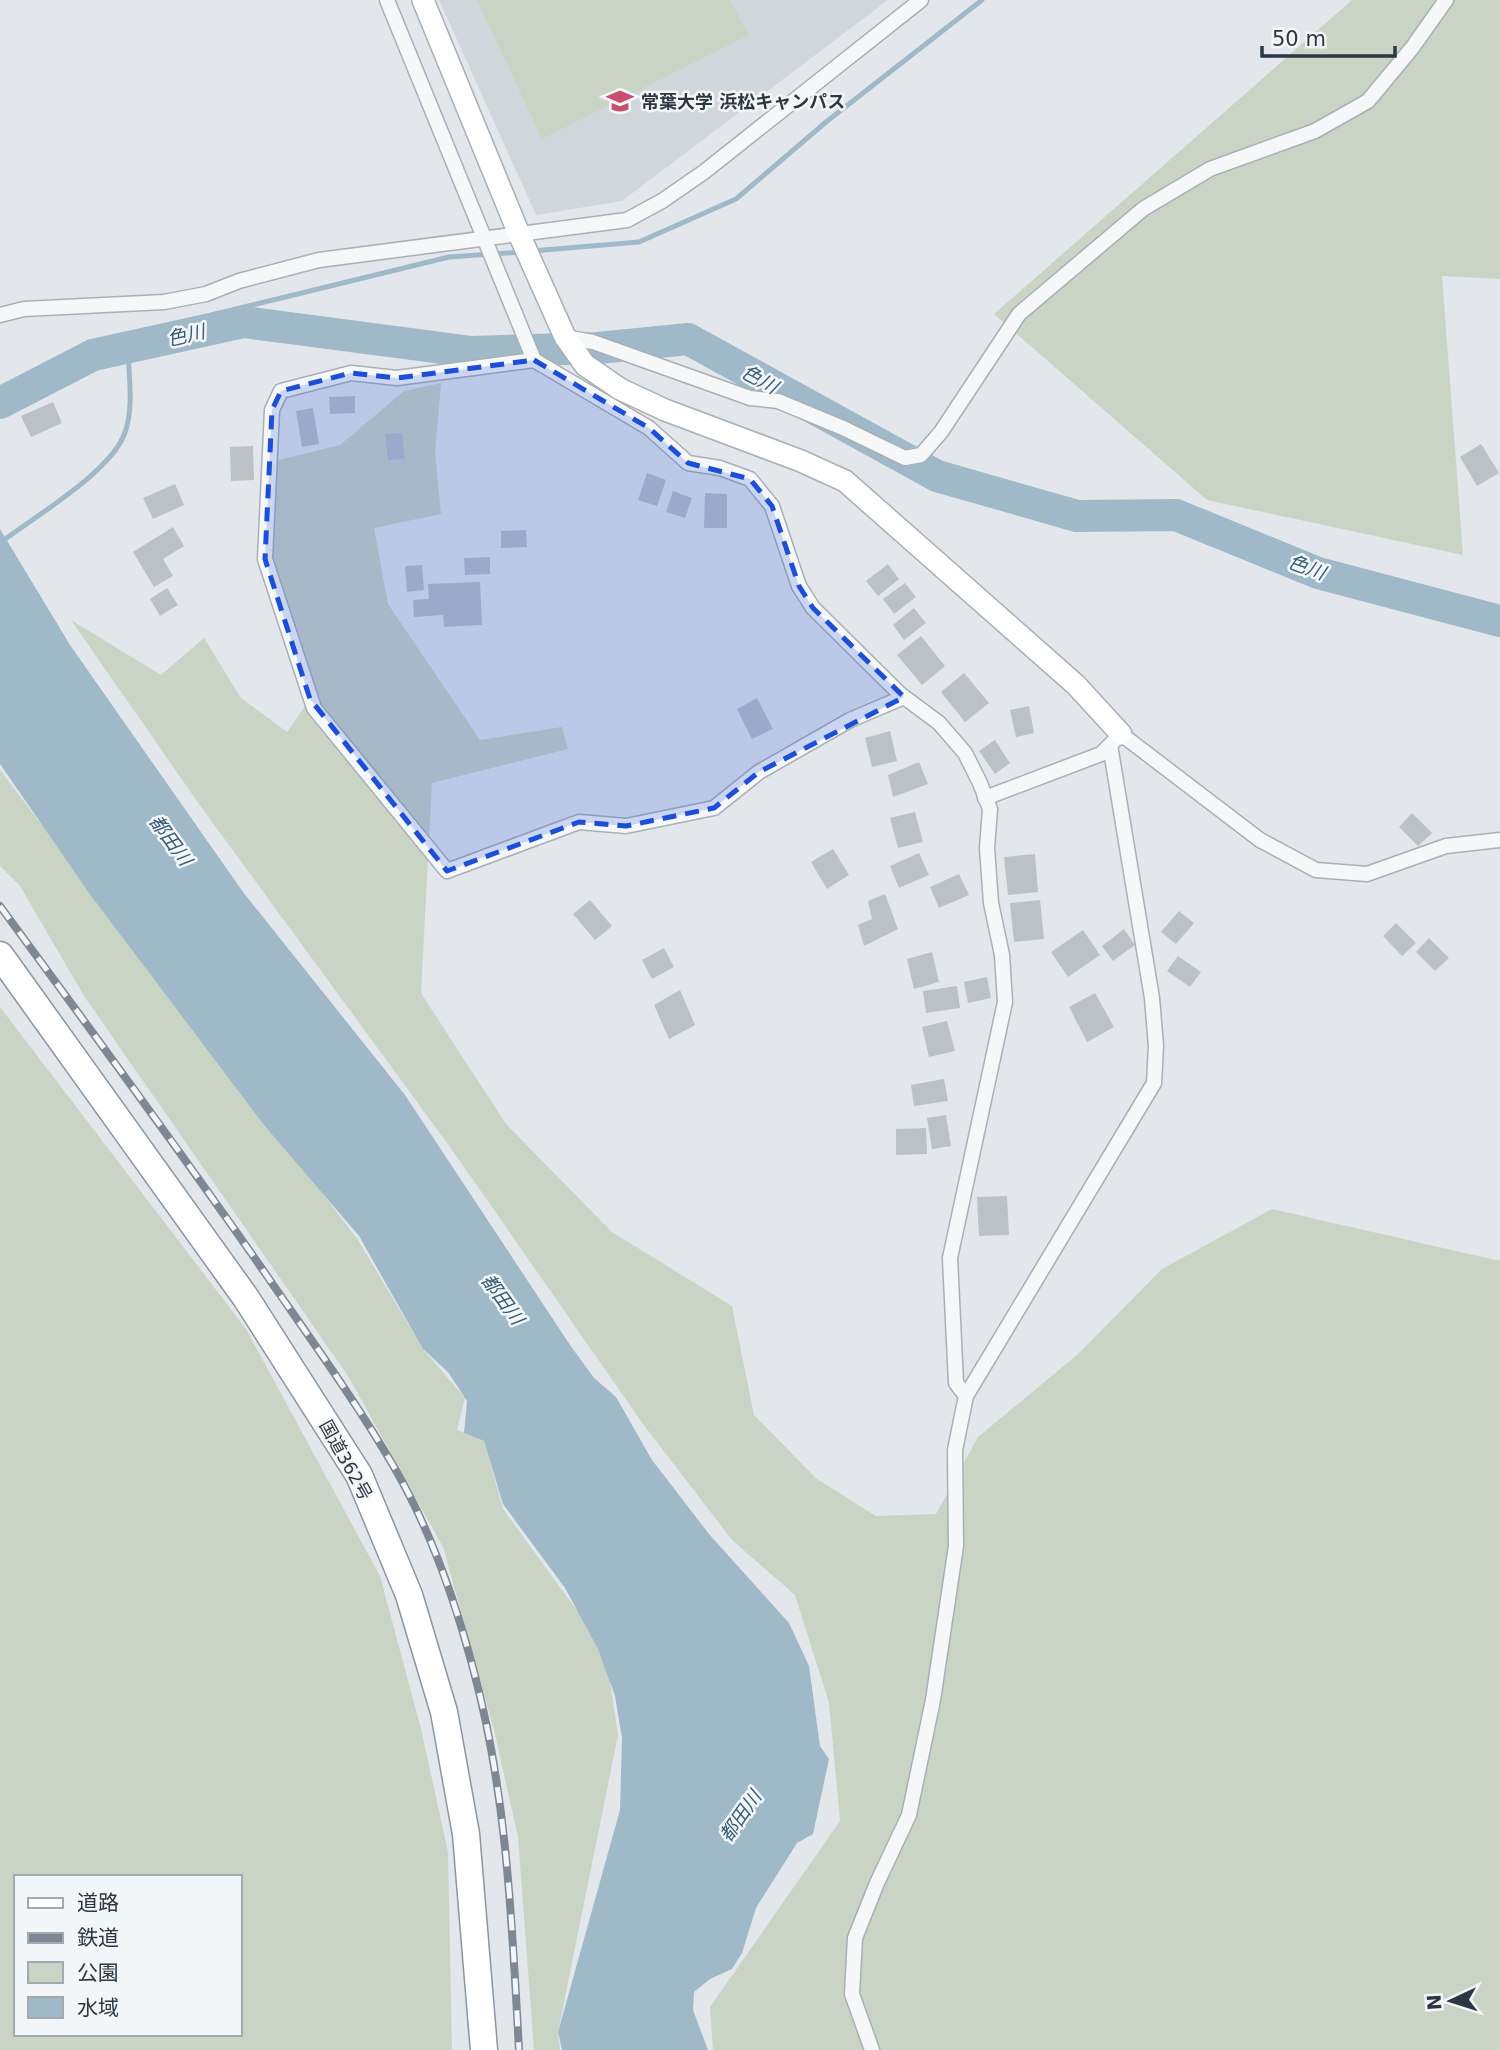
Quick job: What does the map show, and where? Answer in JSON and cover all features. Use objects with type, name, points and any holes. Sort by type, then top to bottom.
[{"type":"highway","name":"国道362号","points":[[0,955],[246,1298],[359,1475],[409,1595],[444,1712],[466,1834],[484,2050]]},
{"type":"street","points":[[387,0],[534,360],[649,428],[688,463],[720,468],[750,479],[772,506],[799,586],[813,608],[904,697],[939,723],[965,753],[990,809],[987,848],[991,904],[1002,955],[1005,1002],[950,1258],[956,1383],[967,1396]]},
{"type":"street","points":[[424,0],[519,234],[565,337],[585,365],[620,389],[665,410],[801,461],[845,481],[1076,685],[1115,740],[1260,840],[1316,870],[1367,874],[1446,845],[1500,840]]},
{"type":"street","points":[[0,315],[24,309],[164,302],[206,294],[239,281],[318,260],[627,220],[662,201],[704,172],[921,0]]},
{"type":"street","points":[[565,337],[593,342],[750,398],[778,401],[905,458],[921,455],[941,432],[1019,314],[1143,209],[1210,169],[1315,131],[1368,101],[1412,48],[1446,0]]},
{"type":"street","points":[[534,360],[397,379],[351,373],[281,391],[272,410],[265,558],[314,708],[447,871],[579,822],[626,826],[714,808],[759,772],[850,720],[904,697]]},
{"type":"street","points":[[985,798],[1101,754],[1115,740]]},
{"type":"street","points":[[872,2050],[852,1994],[855,1938],[909,1815],[933,1700],[956,1546],[954,1450],[967,1396],[1154,1083],[1156,1046],[1152,998],[1115,740]]},
{"type":"highlighted area","points":[[534,360],[649,428],[688,463],[750,479],[772,506],[799,586],[813,608],[904,697],[759,772],[714,808],[626,826],[579,822],[447,871],[310,699],[265,559],[272,410],[281,391],[351,373],[397,378]]},
{"type":"shaded area","name":"常葉大学 浜松キャンパス","points":[[439,0],[888,0],[622,201],[536,215]]},
{"type":"green space","points":[[477,0],[730,0],[749,35],[542,139]]},
{"type":"green space","points":[[1352,0],[1500,0],[1500,279],[1442,276],[1463,555],[1207,500],[994,314]]},
{"type":"green space","points":[[441,383],[435,453],[441,514],[374,528],[388,604],[480,740],[562,727],[568,749],[432,783],[421,993],[506,1124],[612,1232],[732,1306],[754,1415],[817,1479],[876,1516],[936,1514],[978,1437],[1078,1354],[1162,1269],[1272,1209],[1500,1261],[1500,2050],[713,2050],[710,2007],[840,1821],[829,1703],[795,1595],[732,1540],[643,1424],[455,1154],[199,804],[71,620],[161,675],[204,638],[241,698],[287,732],[310,699],[266,550],[270,462],[340,445],[404,391]]},
{"type":"green space","points":[[0,770],[358,1240],[423,1349],[465,1398],[457,1430],[484,1441],[503,1509],[605,1649],[618,1735],[558,2032],[560,2050],[534,2050],[518,1837],[494,1730],[443,1547],[348,1376],[84,996],[20,886],[0,866]]},
{"type":"green space","points":[[0,1007],[246,1329],[380,1576],[421,1729],[448,1852],[452,2050],[0,2050]]},
{"type":"water","name":"都田川","points":[[0,529],[70,645],[243,892],[405,1095],[570,1345],[594,1378],[616,1397],[652,1460],[709,1534],[789,1623],[809,1666],[820,1746],[829,1759],[813,1834],[797,1843],[756,1908],[742,1953],[732,1969],[710,1979],[694,1992],[693,2010],[708,2050],[562,2050],[558,2032],[620,1810],[622,1738],[615,1696],[598,1649],[565,1588],[503,1504],[484,1441],[464,1433],[467,1401],[448,1372],[423,1349],[359,1236],[264,1125],[89,893],[0,764]]},
{"type":"building","points":[[355,396],[355,413],[330,414],[329,397]]},
{"type":"building","points":[[53,402],[62,423],[31,437],[21,416]]},
{"type":"building","points":[[313,408],[319,444],[302,447],[296,411]]},
{"type":"building","points":[[402,433],[405,459],[388,460],[385,434]]},
{"type":"building","points":[[1481,444],[1499,473],[1477,486],[1460,457]]},
{"type":"building","points":[[253,446],[254,480],[231,481],[230,447]]},
{"type":"building","points":[[647,473],[666,480],[657,506],[638,500]]},
{"type":"building","points":[[175,484],[184,505],[153,519],[143,498]]},
{"type":"building","points":[[673,491],[692,498],[685,518],[666,512]]},
{"type":"building","points":[[705,493],[727,494],[727,528],[704,528]]},
{"type":"building","points":[[173,527],[184,546],[163,559],[173,576],[154,587],[133,552]]},
{"type":"building","points":[[526,530],[527,547],[501,548],[501,531]]},
{"type":"building","points":[[490,557],[490,574],[465,575],[464,558]]},
{"type":"building","points":[[888,564],[899,579],[878,596],[866,581]]},
{"type":"building","points":[[422,565],[424,590],[407,592],[405,566]]},
{"type":"building","points":[[480,582],[482,625],[444,627],[443,615],[414,617],[413,600],[429,599],[428,584]]},
{"type":"building","points":[[905,583],[916,597],[894,614],[883,599]]},
{"type":"building","points":[[167,588],[178,605],[160,616],[150,599]]},
{"type":"building","points":[[914,608],[926,623],[904,640],[893,625]]},
{"type":"building","points":[[921,636],[945,666],[922,685],[897,655]]},
{"type":"building","points":[[964,673],[989,703],[965,722],[941,692]]},
{"type":"building","points":[[757,698],[773,729],[752,739],[737,709]]},
{"type":"building","points":[[1029,706],[1034,733],[1016,737],[1010,710]]},
{"type":"building","points":[[890,731],[897,761],[872,767],[865,738]]},
{"type":"building","points":[[995,740],[1010,763],[995,774],[979,751]]},
{"type":"building","points":[[919,762],[928,784],[893,797],[888,775]]},
{"type":"building","points":[[915,812],[923,842],[898,848],[890,818]]},
{"type":"building","points":[[1412,813],[1432,833],[1418,846],[1399,827]]},
{"type":"building","points":[[833,849],[849,875],[827,889],[811,862]]},
{"type":"building","points":[[919,853],[929,875],[899,888],[890,866]]},
{"type":"building","points":[[1035,854],[1038,892],[1008,895],[1004,857]]},
{"type":"building","points":[[959,874],[969,895],[939,908],[930,887]]},
{"type":"building","points":[[885,894],[898,929],[864,946],[858,925],[872,919],[868,901]]},
{"type":"building","points":[[590,900],[612,926],[595,940],[573,914]]},
{"type":"building","points":[[1040,900],[1044,939],[1014,942],[1010,903]]},
{"type":"building","points":[[1179,911],[1194,923],[1176,944],[1161,932]]},
{"type":"building","points":[[1396,923],[1416,943],[1402,956],[1383,936]]},
{"type":"building","points":[[1124,929],[1135,945],[1113,961],[1102,946]]},
{"type":"building","points":[[1083,930],[1100,955],[1068,977],[1051,952]]},
{"type":"building","points":[[1429,938],[1449,958],[1435,971],[1416,952]]},
{"type":"building","points":[[664,948],[674,967],[652,979],[642,960]]},
{"type":"building","points":[[932,952],[939,982],[914,989],[907,959]]},
{"type":"building","points":[[1178,956],[1201,972],[1190,987],[1167,971]]},
{"type":"building","points":[[987,977],[991,998],[968,1003],[964,982]]},
{"type":"building","points":[[957,986],[960,1008],[926,1013],[923,991]]},
{"type":"building","points":[[680,990],[695,1025],[669,1039],[654,1005]]},
{"type":"building","points":[[1095,993],[1114,1027],[1087,1042],[1069,1007]]},
{"type":"building","points":[[947,1021],[955,1051],[929,1057],[922,1027]]},
{"type":"building","points":[[944,1079],[948,1101],[914,1106],[911,1085]]},
{"type":"building","points":[[946,1115],[951,1146],[932,1149],[927,1118]]},
{"type":"building","points":[[926,1128],[927,1154],[896,1155],[896,1129]]},
{"type":"building","points":[[1007,1196],[1009,1235],[979,1236],[977,1197]]},
{"type":"waterway","points":[[532,251],[639,242],[736,199],[826,122],[982,0]]},
{"type":"waterway","points":[[0,543],[87,479],[116,449],[124,435],[129,413],[128,345],[142,332],[449,257],[522,252]]},
{"type":"waterway","name":"色川","points":[[0,403],[93,355],[243,322],[472,352],[598,348],[688,339],[937,476],[1077,516],[1176,515],[1318,573],[1500,621]]},
{"type":"railway","points":[[0,906],[200,1180],[315,1345],[379,1442],[419,1515],[441,1567],[467,1646],[494,1765],[506,1860],[519,2050]]},
{"type":"place","name":"常葉大学 浜松キャンパス","points":[[620,101]]}]
